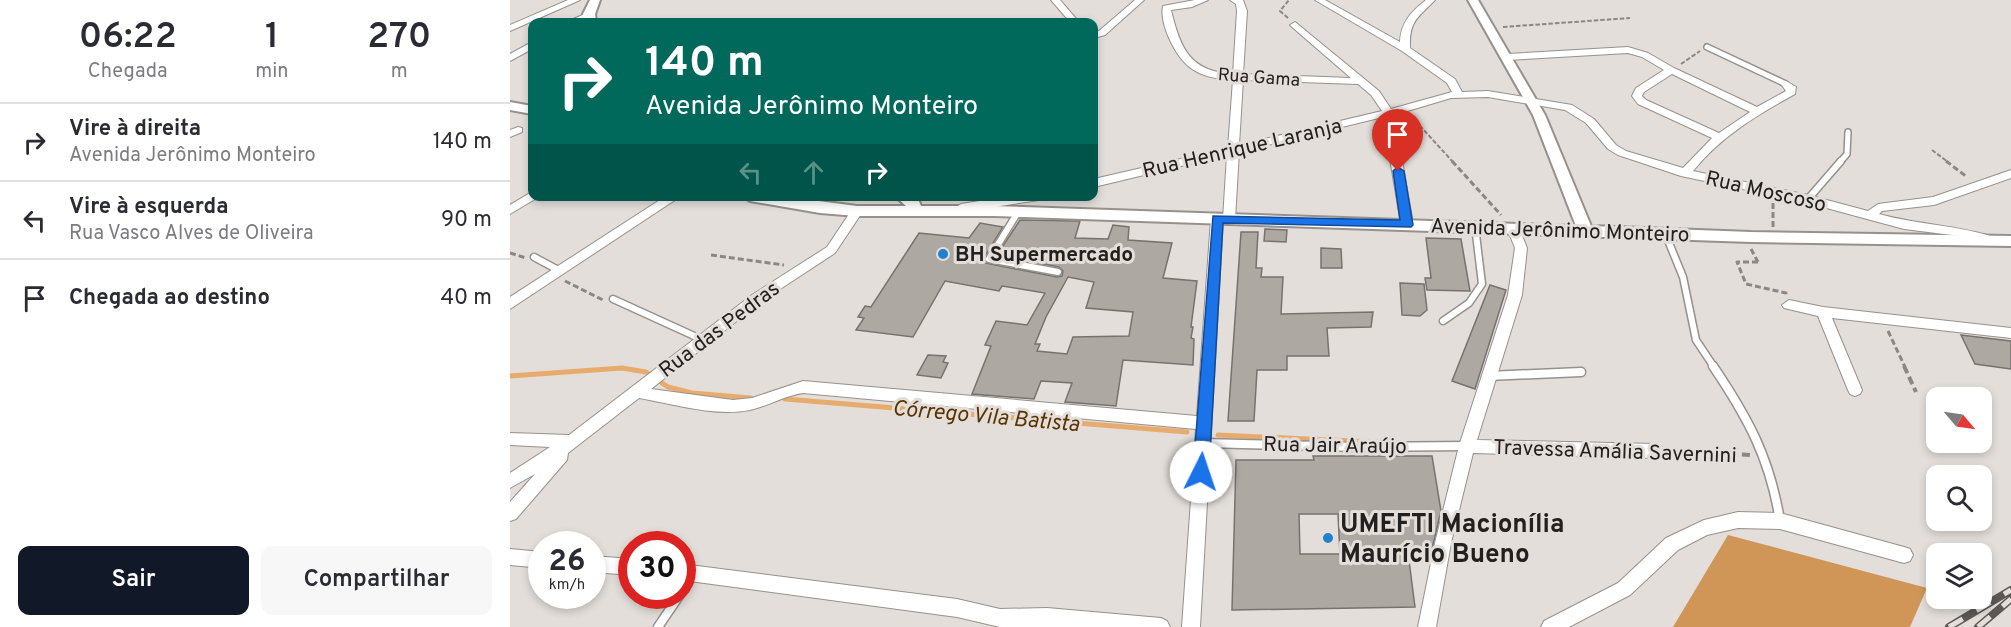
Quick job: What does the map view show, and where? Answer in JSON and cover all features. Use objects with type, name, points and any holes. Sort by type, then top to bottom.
[{"type":"street","points":[[534,18],[576,0]]},
{"type":"street","points":[[590,18],[595,0]]},
{"type":"street","points":[[1055,0],[1071,18]]},
{"type":"street","points":[[1098,34],[1140,0]]},
{"type":"street","name":"Rua Gama","points":[[1204,0],[1189,5],[1162,4],[1182,56],[1190,64],[1220,76],[1238,78],[1360,81]]},
{"type":"street","points":[[1191,627],[1204,423],[1223,219],[1235,148],[1242,11],[1240,2],[1234,0]]},
{"type":"street","points":[[1319,0],[1405,50],[1451,81],[1458,93]]},
{"type":"street","points":[[1405,50],[1403,32],[1407,21],[1431,0]]},
{"type":"street","points":[[1473,0],[1486,28],[1508,59],[1532,100],[1585,231]]},
{"type":"street","points":[[510,28],[528,20]]},
{"type":"street","points":[[1295,25],[1375,93],[1388,113],[1407,225]]},
{"type":"street","points":[[510,58],[528,47]]},
{"type":"street","points":[[1508,59],[1622,50],[1645,55],[1757,111]]},
{"type":"street","points":[[1508,59],[1567,56]]},
{"type":"street","points":[[1671,70],[1640,90],[1637,96],[1642,102],[1719,137]]},
{"type":"street","points":[[1685,173],[1698,155],[1719,137],[1757,111],[1791,92],[1791,87],[1786,84]]},
{"type":"street","name":"Rua Henrique Laranja","points":[[1098,182],[1388,113],[1402,107],[1458,93],[1488,94],[1532,100]]},
{"type":"street","name":"Rua Moscoso","points":[[1532,100],[1568,107],[1590,121],[1612,147],[1622,153],[1685,173],[1808,199],[1914,227],[1969,233],[1993,241]]},
{"type":"street","points":[[510,106],[528,109]]},
{"type":"street","points":[[1870,216],[1878,208],[1934,201],[2011,174]]},
{"type":"street","points":[[510,210],[528,200]]},
{"type":"street","points":[[510,304],[562,276],[668,201]]},
{"type":"street","name":"Avenida Jerônimo Monteiro","points":[[779,201],[819,208],[857,211],[1018,212],[1773,238],[2011,241]]},
{"type":"street","points":[[911,201],[914,211]]},
{"type":"street","points":[[945,211],[1008,201]]},
{"type":"street","name":"Rua das Pedras","points":[[510,481],[573,442],[757,298],[834,247],[857,211]]},
{"type":"street","points":[[1427,627],[1467,446],[1515,295],[1521,248],[1513,228]]},
{"type":"street","points":[[1789,305],[1823,312],[2011,333]]},
{"type":"street","points":[[1823,312],[1855,390]]},
{"type":"street","points":[[636,392],[738,406],[759,402],[789,389],[803,387],[1204,423]]},
{"type":"street","points":[[510,439],[573,442]]},
{"type":"street","name":"Rua das Pedras","points":[[510,514],[573,442]]},
{"type":"street","name":"Travessa Amália Savernini","points":[[1467,446],[1656,451]]},
{"type":"street","points":[[1550,627],[1624,589],[1671,544],[1704,528],[1738,520],[1780,521],[1904,555]]},
{"type":"street","points":[[510,557],[528,559]]},
{"type":"street","points":[[696,573],[957,608],[997,622],[1047,617],[1076,624],[1161,627]]},
{"type":"lane","points":[[1707,47],[1786,84]]},
{"type":"lane","points":[[1808,199],[1847,154],[1848,132]]},
{"type":"lane","points":[[1018,212],[989,259],[1058,272]]},
{"type":"lane","points":[[1443,321],[1469,303],[1482,284],[1475,226]]},
{"type":"lane","points":[[1665,233],[1683,277],[1696,340],[1750,425],[1764,456],[1775,490],[1780,521]]},
{"type":"lane","points":[[534,257],[562,276]]},
{"type":"lane","points":[[613,299],[703,340]]},
{"type":"lane","points":[[1488,376],[1581,372]]},
{"type":"lane","name":"Rua Jair Araújo","points":[[1203,443],[1358,447],[1467,446]]},
{"type":"lane","points":[[658,627],[670,609]]},
{"type":"path","points":[[1289,0],[1280,11],[1295,25]]},
{"type":"path","points":[[1486,28],[1630,18]]},
{"type":"path","points":[[1671,70],[1707,47]]},
{"type":"path","points":[[1402,107],[1513,228]]},
{"type":"path","points":[[1932,150],[1977,186]]},
{"type":"path","points":[[1773,192],[1773,238]]},
{"type":"path","points":[[510,253],[520,258]]},
{"type":"path","points":[[711,255],[807,266]]},
{"type":"path","points":[[1758,262],[1737,261],[1746,284],[1786,293],[1789,305]]},
{"type":"path","points":[[562,276],[603,301]]},
{"type":"path","points":[[1882,318],[1916,392]]},
{"type":"path","name":"Travessa Amália Savernini","points":[[1656,451],[1764,456]]},
{"type":"shaded area","points":[[1728,535],[1926,588],[1910,627],[1673,627]]},
{"type":"building","points":[[1020,220],[1080,221],[1075,238],[1108,239],[1113,225],[1129,227],[1128,240],[1172,243],[1163,278],[1197,281],[1191,327],[1193,327],[1191,338],[1194,339],[1193,365],[1123,360],[1116,406],[1065,402],[1072,383],[1041,381],[1034,399],[972,394],[991,346],[985,345],[996,321],[1027,325],[1045,293],[1002,286],[999,291],[945,281],[913,337],[856,330],[864,318],[858,317],[865,306],[871,307],[919,233],[969,238],[980,223],[1003,227],[985,256],[985,263],[1057,277],[1062,276],[1063,271],[1059,267],[997,255]],"holes":[[[1068,277],[1094,282],[1086,308],[1133,312],[1129,336],[1073,337],[1067,354],[1037,351],[1040,344],[1035,344],[1046,317]]]},
{"type":"building","points":[[1265,229],[1287,230],[1286,242],[1264,241]]},
{"type":"building","points":[[1241,232],[1258,232],[1256,268],[1262,268],[1261,277],[1283,277],[1281,314],[1373,312],[1371,327],[1327,328],[1329,356],[1287,356],[1287,370],[1257,370],[1254,421],[1228,421]]},
{"type":"building","points":[[1426,238],[1461,239],[1470,291],[1427,290],[1425,278],[1431,278]]},
{"type":"building","points":[[1321,248],[1341,249],[1342,268],[1321,268]]},
{"type":"building","points":[[1400,283],[1424,284],[1427,310],[1420,316],[1402,315]]},
{"type":"building","points":[[1490,285],[1506,290],[1475,389],[1452,381]]},
{"type":"building","points":[[1961,335],[2011,341],[2011,369],[1975,364]]},
{"type":"building","points":[[928,355],[946,356],[943,362],[948,363],[941,378],[917,375]]},
{"type":"building","name":"UMEFTI Macionília Maurício Bueno","points":[[1313,456],[1432,456],[1441,511],[1431,553],[1407,545],[1415,607],[1232,610],[1236,460],[1314,460]],"holes":[[[1299,514],[1338,514],[1340,554],[1300,554]]]},
{"type":"waterway","name":"Córrego Vila Batista","points":[[510,376],[622,368],[646,372],[668,387],[692,393],[751,398]]},
{"type":"waterway","name":"Córrego Vila Batista","points":[[785,399],[1187,432]]},
{"type":"waterway","name":"Córrego Vila Batista","points":[[1218,435],[1397,443]]},
{"type":"railway","points":[[1949,627],[2011,590]]},
{"type":"railway","points":[[1978,627],[2011,599]]},
{"type":"place","name":"BH Supermercado","points":[[943,254]]},
{"type":"place","name":"UMEFTI Macionília Maurício Bueno","points":[[1328,538]]},
{"type":"route","points":[[1201,472],[1217,219],[1407,225],[1398,171]]}]
